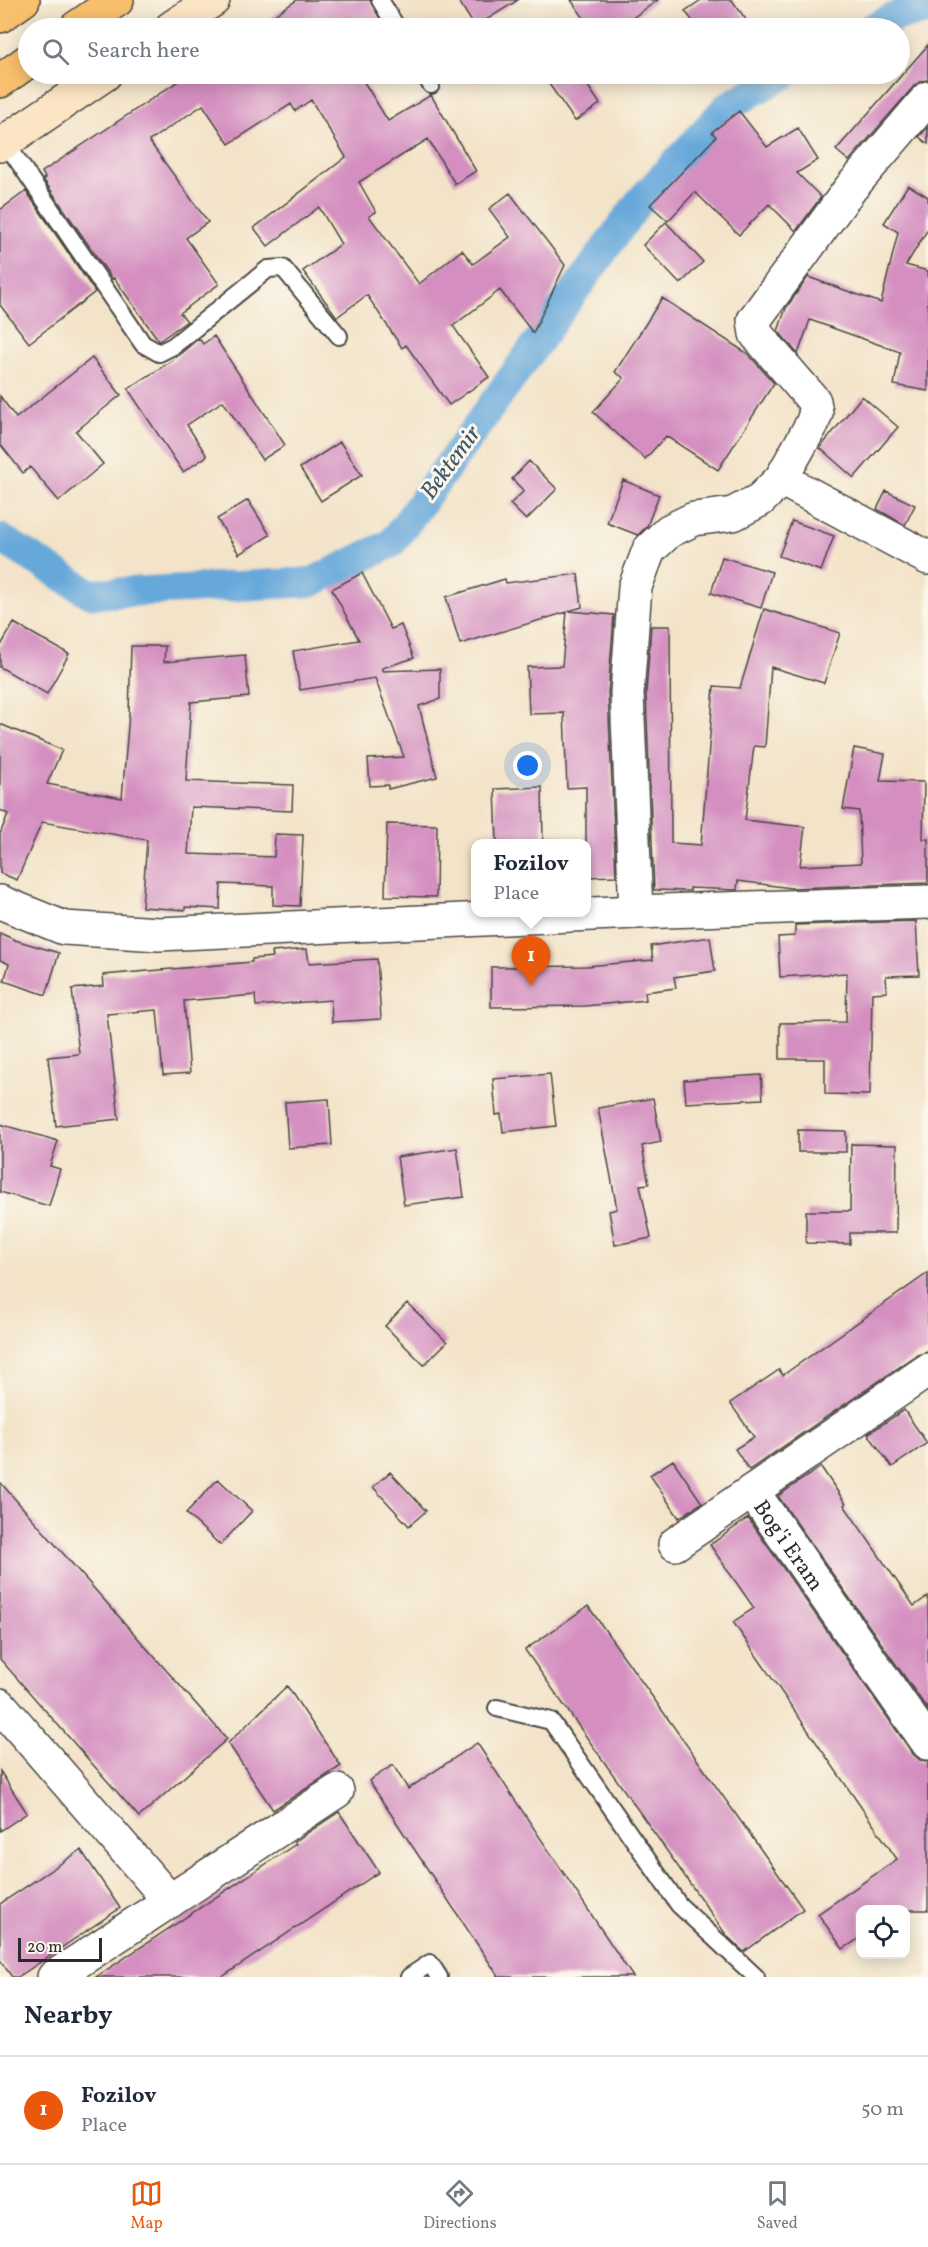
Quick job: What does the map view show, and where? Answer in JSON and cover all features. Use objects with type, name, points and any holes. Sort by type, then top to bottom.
[{"type":"highway","points":[[0,16],[23,0]]},
{"type":"highway","points":[[91,18],[117,0]]},
{"type":"highway","points":[[0,81],[18,68]]},
{"type":"street","points":[[186,18],[213,0]]},
{"type":"street","points":[[3,144],[90,84]]},
{"type":"street","points":[[636,912],[627,693],[635,586],[650,550],[669,531],[694,519],[734,514],[760,500],[781,479],[812,424],[816,413],[814,401],[756,334],[754,320],[850,189],[928,99]]},
{"type":"street","points":[[781,479],[928,558]]},
{"type":"street","points":[[0,902],[64,928],[159,934],[528,917]]},
{"type":"street","points":[[591,914],[928,902]]},
{"type":"street","name":"Bog'i Eram","points":[[928,1370],[752,1491],[928,1743]]},
{"type":"street","points":[[675,1544],[752,1491]]},
{"type":"street","points":[[0,1705],[170,1901]]},
{"type":"street","points":[[54,1977],[337,1791]]},
{"type":"lane","points":[[380,0],[391,18]]},
{"type":"lane","points":[[3,144],[143,344],[159,353],[173,346],[268,269],[283,268],[339,336]]},
{"type":"lane","points":[[497,1708],[551,1721],[679,1905],[756,1977]]},
{"type":"lane","points":[[409,1977],[430,1963],[439,1977]]},
{"type":"building","points":[[297,0],[370,0],[380,18],[270,18]]},
{"type":"building","points":[[458,0],[518,0],[489,18],[469,18]]},
{"type":"building","points":[[571,0],[658,0],[632,18],[584,18]]},
{"type":"building","points":[[701,0],[732,0],[745,18],[690,18],[685,11]]},
{"type":"building","points":[[928,45],[928,80],[921,81],[914,86],[849,161],[836,150],[894,84],[910,84],[910,66]]},
{"type":"building","points":[[174,84],[365,84],[388,121],[431,95],[476,171],[455,184],[428,139],[359,182],[376,212],[369,216],[419,284],[462,250],[473,264],[510,237],[489,209],[510,193],[565,265],[533,333],[500,290],[453,326],[489,377],[449,405],[406,345],[402,348],[367,295],[337,317],[303,271],[341,244],[319,207],[268,246],[254,228],[346,157],[311,100],[295,111],[291,104],[229,144],[203,105],[149,141],[208,222],[186,238],[219,284],[180,313],[187,321],[159,341],[114,278],[112,279],[43,179],[45,178],[42,172]]},
{"type":"building","points":[[549,84],[587,84],[600,104],[575,121]]},
{"type":"building","points":[[739,111],[767,147],[798,128],[818,160],[797,173],[821,197],[796,231],[769,204],[739,235],[695,192],[668,221],[650,205],[716,137],[712,132]]},
{"type":"building","points":[[928,127],[928,144],[919,137]]},
{"type":"building","points":[[908,185],[928,197],[928,229],[906,265],[928,271],[928,391],[894,385],[900,352],[810,320],[798,354],[778,331],[786,308],[808,277],[881,303],[898,232],[884,223]]},
{"type":"building","points":[[26,191],[95,292],[29,343],[0,305],[0,210]]},
{"type":"building","points":[[666,222],[703,262],[680,284],[643,245]]},
{"type":"building","points":[[662,298],[748,354],[774,383],[718,470],[666,436],[645,459],[593,412],[624,378],[615,372]]},
{"type":"building","points":[[214,336],[285,445],[262,460],[223,401],[187,425],[207,456],[183,472],[128,389],[173,360],[199,338],[203,344]]},
{"type":"building","points":[[92,358],[121,395],[76,431],[103,464],[59,501],[30,467],[23,473],[0,444],[0,396],[16,418]]},
{"type":"building","points":[[862,396],[898,427],[854,478],[820,448]]},
{"type":"building","points":[[340,442],[362,475],[321,501],[300,468]]},
{"type":"building","points":[[529,461],[557,489],[526,520],[510,504],[524,491],[512,479]]},
{"type":"building","points":[[623,480],[659,495],[647,526],[638,535],[607,523]]},
{"type":"building","points":[[886,491],[915,505],[905,525],[877,509]]},
{"type":"building","points":[[248,500],[270,535],[239,554],[217,519]]},
{"type":"building","points":[[792,521],[834,536],[821,571],[779,556]]},
{"type":"building","points":[[722,557],[772,572],[761,608],[711,593]]},
{"type":"building","points":[[362,573],[391,629],[401,625],[414,658],[382,668],[382,671],[440,669],[440,699],[419,706],[437,777],[388,789],[388,785],[370,786],[368,759],[404,757],[375,678],[300,690],[293,651],[359,640],[332,589]]},
{"type":"building","points":[[578,574],[582,607],[569,611],[614,615],[608,694],[616,876],[591,877],[591,839],[586,839],[586,787],[567,788],[564,713],[529,714],[527,667],[562,666],[567,612],[460,644],[446,597],[505,579],[506,583]]},
{"type":"building","points":[[764,609],[840,633],[824,683],[771,667],[765,747],[754,746],[745,820],[805,827],[800,866],[861,863],[859,811],[843,809],[854,748],[885,754],[880,781],[924,782],[923,839],[928,839],[928,883],[791,888],[738,881],[737,890],[690,888],[690,891],[654,890],[646,693],[651,626],[670,626],[671,843],[701,845],[714,686],[740,688]]},
{"type":"building","points":[[14,623],[69,654],[47,694],[0,667],[0,647]]},
{"type":"building","points":[[131,646],[165,646],[164,662],[245,655],[249,697],[191,702],[186,781],[293,785],[292,811],[191,807],[188,854],[274,857],[275,834],[303,835],[300,906],[273,905],[273,886],[221,884],[220,909],[185,907],[185,910],[142,907],[147,840],[42,822],[17,880],[0,873],[0,834],[8,814],[0,810],[0,724],[62,750],[47,784],[122,798],[129,714]]},
{"type":"building","points":[[542,787],[543,839],[497,839],[495,789]]},
{"type":"building","points":[[387,824],[437,825],[436,897],[385,896]]},
{"type":"building","points":[[916,921],[919,975],[886,976],[887,992],[872,993],[870,1095],[825,1094],[825,1059],[780,1059],[780,1023],[846,1022],[847,973],[780,977],[778,937],[795,936],[795,925]]},
{"type":"building","points":[[0,933],[15,940],[59,953],[46,995],[4,981],[9,964],[0,960]]},
{"type":"building","points":[[710,937],[715,971],[674,977],[676,988],[645,992],[646,1000],[585,1006],[491,1007],[491,967],[587,966],[653,960],[651,946]]},
{"type":"building","points":[[307,949],[309,963],[377,959],[381,1019],[332,1022],[331,1000],[256,1006],[255,995],[184,1001],[190,1073],[163,1075],[157,1010],[107,1014],[119,1119],[56,1126],[48,1057],[79,1054],[72,989],[104,986],[103,975],[252,962],[252,959],[273,957],[272,952]]},
{"type":"building","points":[[550,1074],[556,1126],[503,1132],[501,1114],[496,1115],[493,1079]]},
{"type":"building","points":[[761,1075],[763,1099],[686,1103],[684,1080]]},
{"type":"building","points":[[653,1098],[661,1142],[642,1146],[649,1184],[640,1185],[651,1238],[615,1245],[609,1211],[617,1209],[598,1108]]},
{"type":"building","points":[[329,1099],[332,1145],[288,1148],[285,1102]]},
{"type":"building","points":[[0,1124],[58,1141],[50,1166],[60,1169],[49,1206],[0,1192]]},
{"type":"building","points":[[798,1130],[846,1131],[846,1152],[798,1152]]},
{"type":"building","points":[[851,1144],[897,1145],[896,1233],[850,1233],[850,1244],[806,1243],[806,1211],[850,1211]]},
{"type":"building","points":[[457,1148],[464,1197],[404,1205],[397,1157]]},
{"type":"building","points":[[928,1273],[928,1352],[917,1355],[749,1470],[735,1449],[754,1437],[730,1403],[779,1370],[783,1375]]},
{"type":"building","points":[[407,1303],[447,1342],[424,1365],[385,1326]]},
{"type":"building","points":[[904,1410],[927,1443],[892,1467],[868,1434]]},
{"type":"building","points":[[673,1460],[702,1503],[679,1518],[650,1475]]},
{"type":"building","points":[[821,1467],[846,1504],[844,1505],[914,1606],[928,1596],[928,1710],[778,1496]]},
{"type":"building","points":[[390,1472],[426,1511],[409,1526],[373,1487]]},
{"type":"building","points":[[218,1479],[252,1511],[220,1545],[186,1513]]},
{"type":"building","points":[[0,1482],[227,1739],[139,1817],[0,1659]]},
{"type":"building","points":[[748,1518],[913,1754],[920,1760],[928,1761],[928,1910],[910,1910],[910,1905],[856,1905],[856,1940],[843,1949],[818,1914],[897,1859],[733,1622],[754,1608],[710,1545]]},
{"type":"building","points":[[588,1606],[803,1909],[744,1952],[727,1936],[525,1650]]},
{"type":"building","points":[[287,1686],[341,1766],[273,1810],[228,1743]]},
{"type":"building","points":[[477,1743],[633,1977],[499,1977],[369,1781],[393,1765],[408,1789]]},
{"type":"building","points":[[0,1771],[27,1813],[0,1831]]},
{"type":"building","points":[[339,1812],[379,1872],[222,1977],[96,1977],[296,1844],[294,1842]]},
{"type":"building","points":[[81,1850],[120,1908],[18,1977],[12,1977],[0,1960],[0,1904]]},
{"type":"waterway","name":"Bektemir","points":[[893,18],[928,10]]},
{"type":"waterway","name":"Bektemir","points":[[0,538],[91,594],[312,582],[392,543],[639,202],[728,106],[767,84]]},
{"type":"place","name":"Fozilov","points":[[531,986]]}]
